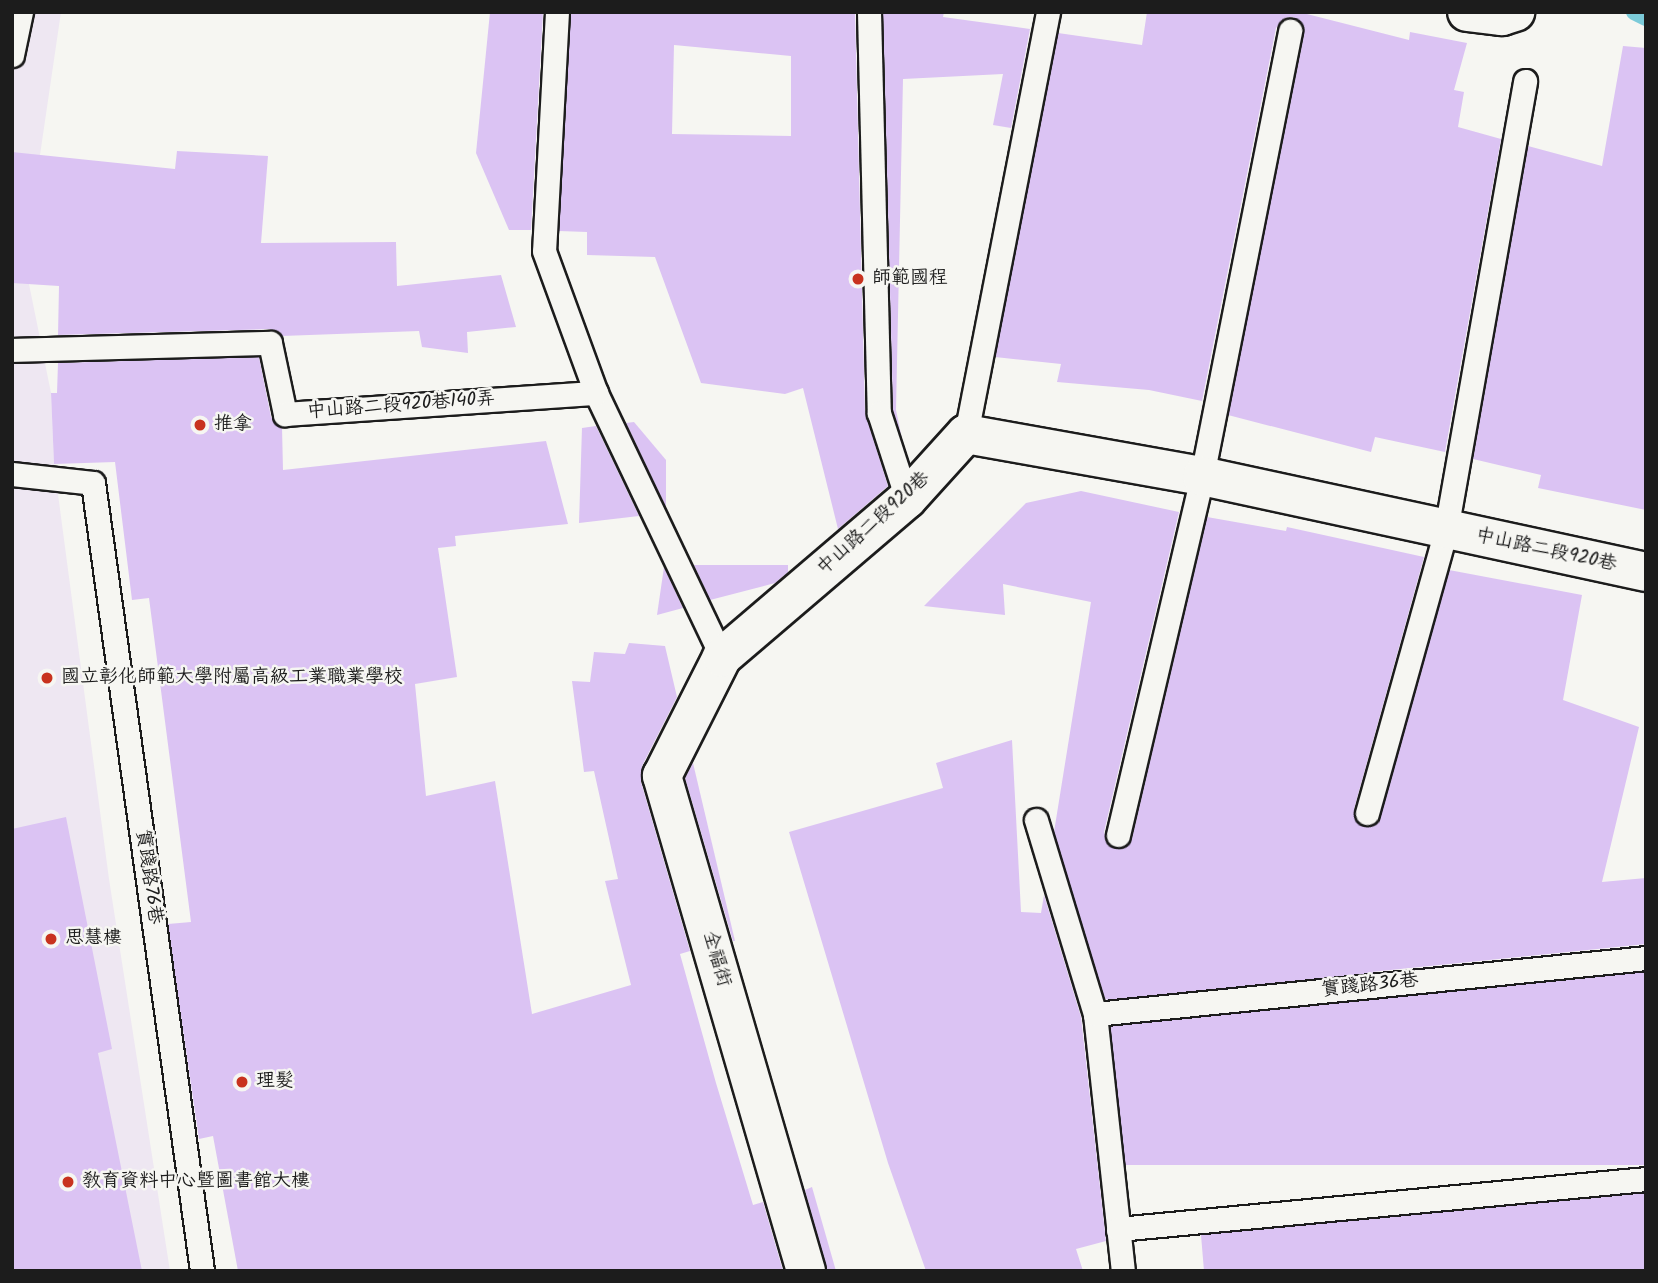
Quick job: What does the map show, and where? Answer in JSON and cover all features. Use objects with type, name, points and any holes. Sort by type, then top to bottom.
[{"type":"street","points":[[1467,12],[1502,16],[1515,12]]},
{"type":"street","name":"中山路二段920巷","points":[[722,657],[907,499],[966,434],[1202,476],[1646,572]]},
{"type":"street","name":"全福街","points":[[722,657],[662,776],[806,1271]]},
{"type":"lane","points":[[12,55],[21,12]]},
{"type":"lane","points":[[557,12],[544,251],[596,393],[722,657]]},
{"type":"lane","points":[[869,12],[879,413],[907,499]]},
{"type":"lane","points":[[966,434],[1048,12]]},
{"type":"lane","points":[[1118,835],[1202,476],[1290,32]]},
{"type":"lane","points":[[1367,813],[1446,530],[1525,81]]},
{"type":"lane","name":"中山路二段920巷140弄","points":[[12,350],[270,343],[285,414],[596,393]]},
{"type":"lane","name":"實踐路76巷","points":[[12,474],[93,483],[202,1271]]},
{"type":"lane","points":[[1036,820],[1095,1014],[1123,1271]]},
{"type":"lane","name":"實踐路36巷","points":[[1095,1014],[1646,958]]},
{"type":"lane","points":[[1118,1229],[1646,1179]]},
{"type":"shaded area","name":"國立彰化師範大學附屬高級工業職業學校","points":[[12,12],[61,12],[40,155],[28,279],[51,393],[54,464],[109,879],[170,1271],[12,1271]]},
{"type":"building","points":[[490,12],[543,12],[531,230],[509,230],[476,153]]},
{"type":"building","points":[[571,12],[855,12],[865,413],[888,486],[838,529],[803,388],[785,394],[701,383],[655,257],[587,255],[587,232],[559,231]],"holes":[[[674,45],[791,56],[791,136],[672,134]]]},
{"type":"building","points":[[883,12],[944,12],[943,17],[1030,29],[1011,128],[993,125],[1003,74],[903,79],[896,410],[902,439],[893,411]]},
{"type":"building","points":[[1147,12],[1299,12],[1409,40],[1410,32],[1467,43],[1454,90],[1464,92],[1458,127],[1501,139],[1445,452],[1375,437],[1371,452],[1228,415],[1304,34],[1303,26],[1293,17],[1285,18],[1276,28],[1202,401],[1149,390],[1057,382],[1061,364],[995,357],[1058,33],[1142,45]]},
{"type":"building","points":[[1623,46],[1646,48],[1646,510],[1538,488],[1541,475],[1473,459],[1528,146],[1602,166]]},
{"type":"building","points":[[177,151],[268,156],[261,243],[396,242],[397,286],[501,275],[516,327],[467,332],[468,353],[422,347],[419,331],[282,336],[270,329],[58,335],[59,286],[12,283],[12,152],[175,169]]},
{"type":"building","points":[[259,357],[271,417],[282,427],[283,470],[546,441],[568,524],[455,536],[456,546],[438,548],[457,677],[415,684],[426,796],[495,781],[532,1014],[631,985],[605,881],[618,879],[594,771],[584,772],[572,681],[590,682],[594,652],[625,654],[629,643],[665,646],[677,697],[642,766],[641,782],[690,951],[680,954],[716,1083],[753,1205],[763,1202],[783,1271],[238,1271],[213,1136],[199,1139],[169,934],[168,924],[191,922],[149,598],[132,600],[115,462],[54,464],[51,393],[57,393],[58,363]]},
{"type":"building","points":[[634,422],[666,460],[666,507],[626,423]]},
{"type":"building","points":[[596,426],[639,516],[579,523],[582,428]]},
{"type":"building","points":[[1081,491],[1179,512],[1104,832],[1109,846],[1123,848],[1132,838],[1207,517],[1286,531],[1287,527],[1424,557],[1354,809],[1357,822],[1364,827],[1376,823],[1380,817],[1449,570],[1582,595],[1563,700],[1639,727],[1602,882],[1646,878],[1646,944],[1105,999],[1054,832],[1091,602],[1003,584],[1005,615],[924,606],[1026,503]]},
{"type":"building","points":[[694,565],[788,565],[788,572],[775,583],[710,600]]},
{"type":"building","points":[[664,567],[683,608],[657,615]]},
{"type":"building","points":[[1012,740],[1021,912],[1041,913],[1044,895],[1081,1017],[1106,1241],[1076,1249],[1083,1271],[926,1271],[888,1163],[789,832],[943,788],[936,763]]},
{"type":"building","points":[[693,763],[735,941],[685,778]]},
{"type":"building","points":[[66,817],[112,1049],[98,1053],[142,1271],[12,1271],[12,829]]},
{"type":"building","points":[[1107,972],[1646,972],[1646,1165],[1107,1165]]},
{"type":"building","points":[[812,1187],[836,1271],[827,1271],[805,1190]]},
{"type":"building","points":[[1646,1193],[1646,1271],[1204,1271],[1201,1235]]},
{"type":"waterway","points":[[1634,12],[1646,18]]},
{"type":"place","name":"師範國程","points":[[858,279]]},
{"type":"place","name":"推拿","points":[[200,425]]},
{"type":"place","name":"國立彰化師範大學附屬高級工業職業學校","points":[[47,678]]},
{"type":"place","name":"思慧樓","points":[[51,939]]},
{"type":"place","name":"理髮","points":[[242,1082]]},
{"type":"place","name":"教育資料中心暨圖書館大樓","points":[[68,1182]]}]
